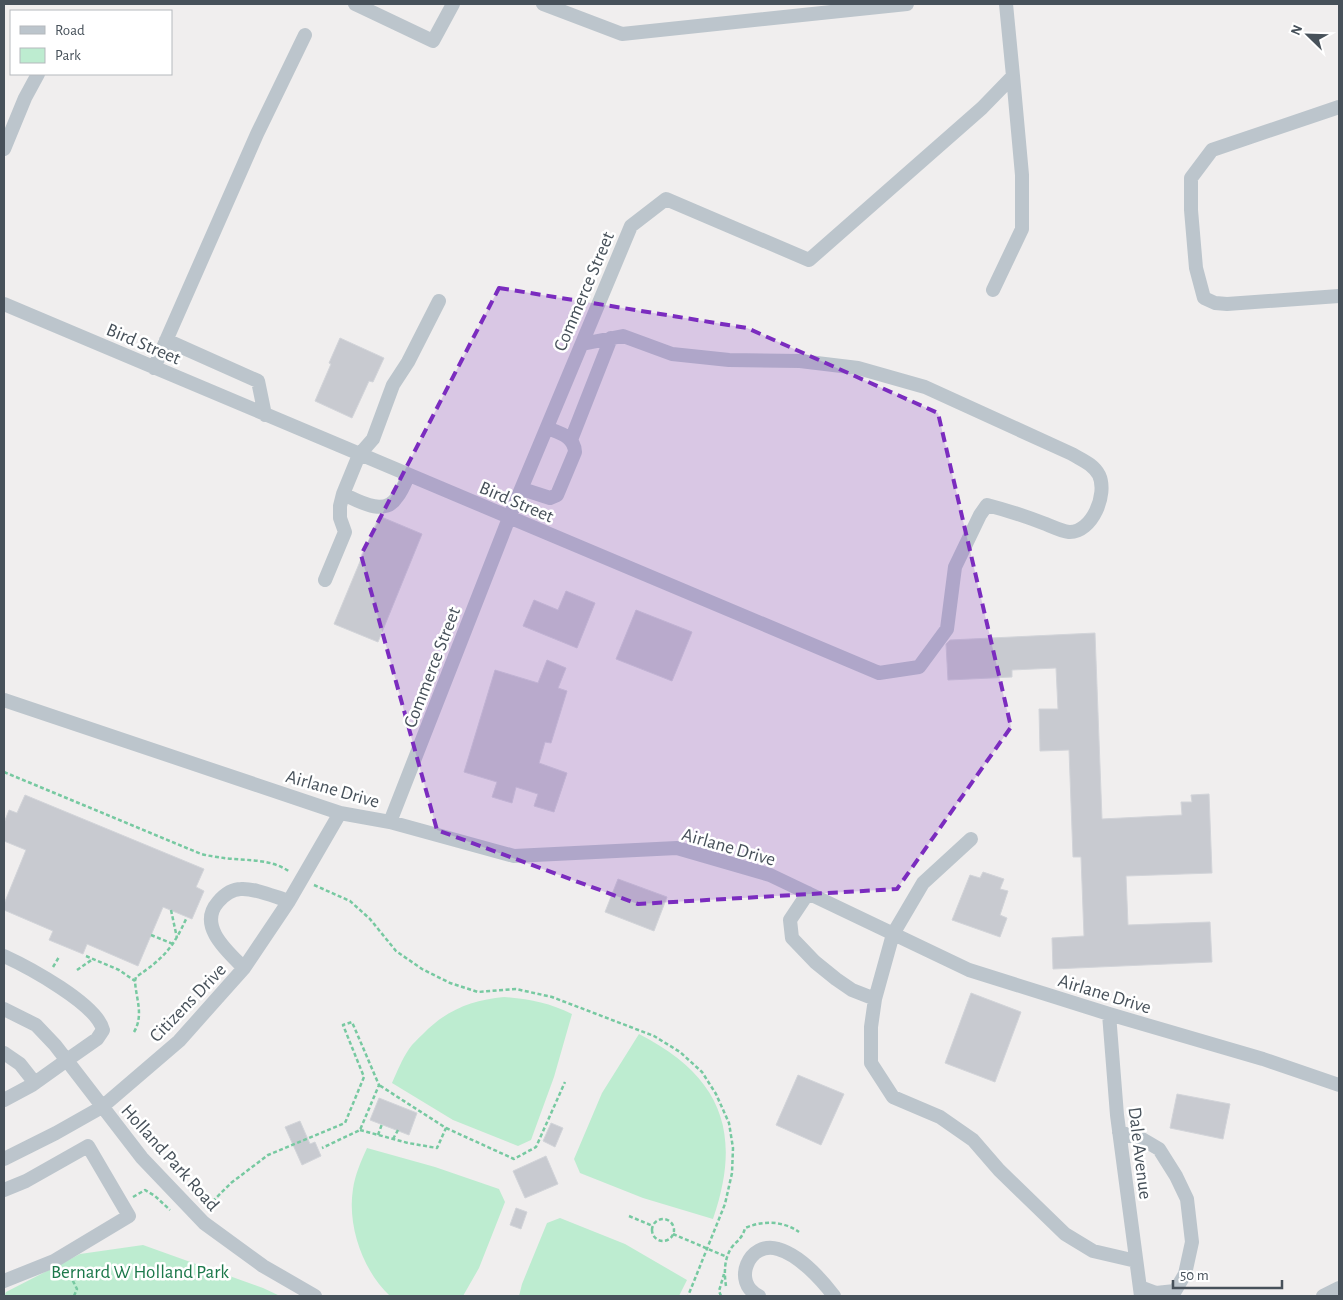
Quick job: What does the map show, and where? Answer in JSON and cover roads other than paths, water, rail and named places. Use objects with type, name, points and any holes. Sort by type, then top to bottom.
[{"type":"street","points":[[355,4],[433,40],[453,4]]},
{"type":"street","points":[[543,4],[622,34],[907,4]]},
{"type":"street","points":[[993,290],[1022,229],[1022,175],[1006,4]]},
{"type":"street","points":[[154,368],[257,134],[305,35]]},
{"type":"street","points":[[4,149],[25,98],[37,75]]},
{"type":"street","name":"Commerce Street","points":[[390,822],[509,518],[631,226],[666,199],[809,260],[982,108],[1013,76]]},
{"type":"street","points":[[1339,107],[1212,150],[1191,178],[1191,210],[1196,268],[1204,298],[1215,303],[1227,304],[1339,296]]},
{"type":"street","points":[[325,580],[345,532],[340,518],[343,494],[359,455],[373,439],[393,385],[412,355],[439,301]]},
{"type":"street","name":"Bird Street","points":[[4,304],[408,476],[879,672],[919,667],[947,628],[956,568],[980,514],[987,505],[1068,532],[1082,530],[1092,521],[1098,505],[1101,489],[1100,477],[1092,465],[1072,454],[925,387],[858,368],[800,361],[729,360],[672,354],[623,336],[611,338]]},
{"type":"street","points":[[582,344],[611,338]]},
{"type":"street","points":[[571,440],[611,338]]},
{"type":"street","points":[[166,340],[258,381],[265,415]]},
{"type":"street","points":[[522,489],[550,498],[556,495],[575,452],[574,444],[568,437],[547,428]]},
{"type":"street","points":[[343,494],[374,508],[396,500],[408,476]]},
{"type":"street","name":"Airlane Drive","points":[[4,700],[340,813],[390,822],[514,856],[677,848],[770,875],[969,970],[1108,1014],[1263,1059],[1339,1085]]},
{"type":"street","name":"Citizens Drive","points":[[4,1159],[102,1107],[178,1041],[244,968],[289,902],[340,813]]},
{"type":"street","points":[[971,839],[923,883],[893,934],[875,999],[871,1027],[871,1063],[893,1097],[940,1117],[973,1140],[999,1170],[1065,1234],[1094,1251],[1136,1262]]},
{"type":"street","points":[[244,968],[225,950],[215,936],[211,922],[216,904],[226,893],[241,889],[289,902]]},
{"type":"street","points":[[808,893],[790,920],[792,938],[815,962],[836,979],[852,990],[875,999]]},
{"type":"street","points":[[4,956],[27,966],[72,994],[101,1022],[103,1030],[97,1039],[68,1060],[35,1083],[4,1100]]},
{"type":"street","name":"Holland Park Road","points":[[4,1009],[36,1025],[68,1060],[145,1162],[204,1223],[263,1266],[315,1296]]},
{"type":"street","name":"Dale Avenue","points":[[1108,1014],[1119,1132],[1140,1292]]},
{"type":"street","points":[[4,1053],[20,1064],[35,1083]]},
{"type":"street","points":[[1119,1132],[1142,1139],[1159,1149],[1176,1176],[1187,1199],[1192,1242],[1179,1294],[1140,1292]]},
{"type":"street","points":[[4,1190],[26,1181],[88,1146],[129,1216],[61,1257],[4,1280]]},
{"type":"street","points":[[759,1296],[753,1293],[745,1282],[745,1269],[748,1259],[759,1250],[777,1248],[793,1256],[821,1279],[834,1296]]},
{"type":"street","points":[[1323,1296],[1339,1288]]},
{"type":"park label","name":"Bernard W Holland Park","points":[[140,1271]]}]
